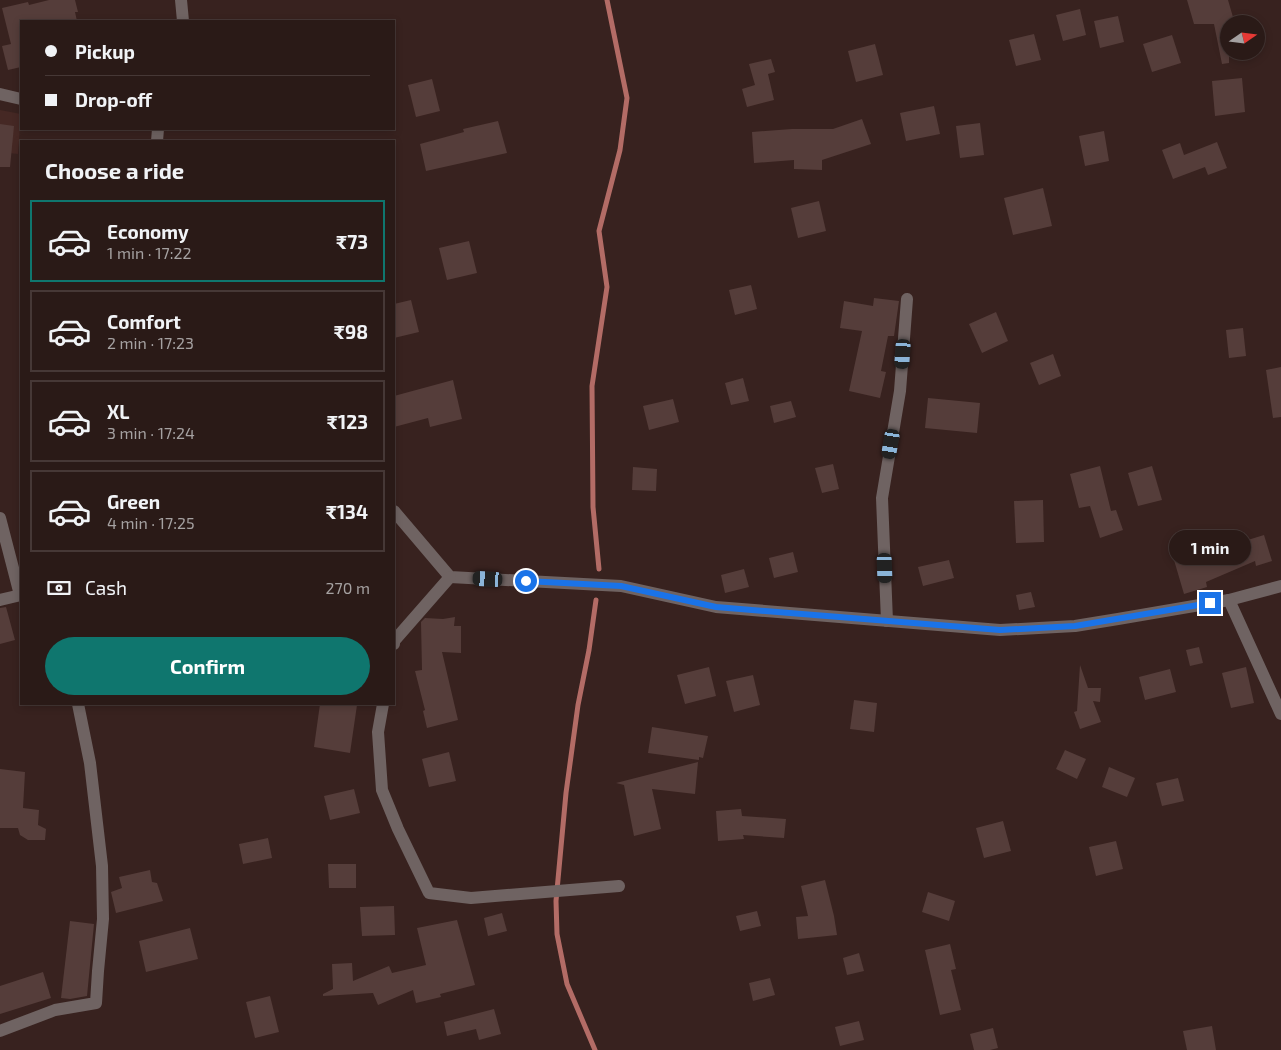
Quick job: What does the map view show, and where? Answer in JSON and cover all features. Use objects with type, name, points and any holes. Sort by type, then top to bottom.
[{"type":"street","points":[[182,0],[183,20]]},
{"type":"street","points":[[0,94],[20,99]]},
{"type":"street","points":[[887,621],[882,498],[900,391],[906,299]]},
{"type":"street","points":[[395,512],[450,577],[621,586],[716,607],[1000,630],[1084,624],[1229,600],[1281,586]]},
{"type":"street","points":[[0,518],[20,595],[0,600]]},
{"type":"street","points":[[395,640],[450,577]]},
{"type":"street","points":[[1229,600],[1281,714]]},
{"type":"street","points":[[0,1032],[55,1010],[96,1003],[104,919],[102,866],[90,763],[78,705]]},
{"type":"street","points":[[383,705],[378,732],[382,790],[428,893],[471,898],[619,886]]},
{"type":"shaded area","points":[[0,110],[20,114],[18,154],[0,152]]},
{"type":"building","points":[[49,0],[75,0],[78,12],[75,12],[77,20],[20,20],[20,67],[8,70],[2,46],[11,44],[2,8],[28,2],[29,5]]},
{"type":"building","points":[[1187,0],[1228,0],[1232,15],[1220,15],[1220,54],[1214,24],[1194,24]]},
{"type":"building","points":[[1080,9],[1086,35],[1063,41],[1056,15]]},
{"type":"building","points":[[1118,16],[1124,42],[1100,48],[1094,21]]},
{"type":"building","points":[[1034,34],[1041,60],[1016,66],[1009,40]]},
{"type":"building","points":[[1172,35],[1181,63],[1152,72],[1143,44]]},
{"type":"building","points":[[875,44],[883,75],[856,82],[848,51]]},
{"type":"building","points":[[771,59],[775,72],[768,74],[774,100],[747,107],[742,89],[755,85],[749,64]]},
{"type":"building","points":[[1221,60],[1229,60],[1229,63],[1222,64]]},
{"type":"building","points":[[1242,78],[1245,112],[1215,116],[1212,81]]},
{"type":"building","points":[[432,79],[440,111],[416,117],[408,85]]},
{"type":"building","points":[[934,106],[940,134],[906,141],[900,113]]},
{"type":"building","points":[[862,119],[871,144],[822,160],[822,170],[794,169],[794,160],[754,163],[752,132],[792,129],[833,129]]},
{"type":"building","points":[[498,121],[507,153],[426,171],[420,144],[464,132],[463,129]]},
{"type":"building","points":[[980,123],[984,155],[960,158],[956,126]]},
{"type":"building","points":[[0,124],[14,126],[10,167],[0,167]]},
{"type":"building","points":[[1104,131],[1109,161],[1085,166],[1079,136]]},
{"type":"building","points":[[1217,142],[1227,168],[1208,175],[1205,167],[1173,179],[1162,150],[1180,143],[1184,155]]},
{"type":"building","points":[[1043,188],[1052,226],[1013,235],[1004,198]]},
{"type":"building","points":[[819,201],[826,231],[798,238],[791,208]]},
{"type":"building","points":[[469,241],[477,273],[447,280],[439,248]]},
{"type":"building","points":[[751,285],[757,309],[735,315],[729,290]]},
{"type":"building","points":[[874,298],[899,301],[894,336],[888,336],[881,371],[886,372],[880,398],[849,391],[862,331],[840,328],[844,301],[873,306]]},
{"type":"building","points":[[411,300],[419,332],[395,338],[395,304]]},
{"type":"building","points":[[996,312],[1008,341],[982,353],[969,324]]},
{"type":"building","points":[[1243,328],[1246,356],[1229,358],[1226,330]]},
{"type":"building","points":[[1053,354],[1061,376],[1039,385],[1030,363]]},
{"type":"building","points":[[1281,367],[1281,417],[1273,418],[1266,370]]},
{"type":"building","points":[[743,378],[749,401],[731,405],[725,383]]},
{"type":"building","points":[[453,380],[462,419],[430,427],[428,418],[395,427],[395,396]]},
{"type":"building","points":[[928,398],[980,403],[977,433],[925,428]]},
{"type":"building","points":[[673,399],[679,422],[649,430],[643,406]]},
{"type":"building","points":[[791,401],[796,417],[774,423],[770,406]]},
{"type":"building","points":[[833,464],[839,489],[822,493],[815,468]]},
{"type":"building","points":[[1100,466],[1111,511],[1116,510],[1123,530],[1100,538],[1090,506],[1079,508],[1070,474]]},
{"type":"building","points":[[1152,466],[1162,500],[1138,506],[1128,473]]},
{"type":"building","points":[[633,467],[657,469],[656,491],[632,490]]},
{"type":"building","points":[[1043,500],[1044,542],[1016,543],[1014,501]]},
{"type":"building","points":[[1264,535],[1272,561],[1256,566],[1255,561],[1206,582],[1207,587],[1184,594],[1174,560],[1198,553],[1199,557],[1237,540],[1238,543]]},
{"type":"building","points":[[793,552],[798,572],[774,578],[769,558]]},
{"type":"building","points":[[949,560],[954,578],[923,586],[918,567]]},
{"type":"building","points":[[744,569],[749,587],[725,593],[721,575]]},
{"type":"building","points":[[1031,592],[1035,607],[1019,610],[1016,595]]},
{"type":"building","points":[[6,607],[15,640],[0,644],[0,608]]},
{"type":"building","points":[[455,617],[454,626],[461,626],[461,653],[442,652],[458,720],[427,728],[423,711],[425,710],[415,671],[422,670],[421,622],[425,618],[443,619]]},
{"type":"building","points":[[1199,647],[1203,663],[1190,666],[1186,650]]},
{"type":"building","points":[[1080,665],[1088,688],[1101,688],[1100,702],[1093,701],[1101,722],[1080,729],[1074,712],[1077,711]]},
{"type":"building","points":[[709,667],[716,696],[685,704],[677,675]]},
{"type":"building","points":[[1246,667],[1254,703],[1231,708],[1222,673]]},
{"type":"building","points":[[1170,669],[1176,692],[1145,700],[1139,677]]},
{"type":"building","points":[[753,675],[760,705],[734,712],[726,681]]},
{"type":"building","points":[[854,700],[877,703],[874,732],[850,729]]},
{"type":"building","points":[[320,705],[357,705],[350,753],[314,747]]},
{"type":"building","points":[[652,727],[708,736],[703,758],[699,757],[699,760],[648,753]]},
{"type":"building","points":[[1065,750],[1086,759],[1077,779],[1056,769]]},
{"type":"building","points":[[449,752],[456,781],[429,787],[422,759]]},
{"type":"building","points":[[698,762],[695,794],[652,789],[661,829],[634,836],[624,785],[616,783]]},
{"type":"building","points":[[1109,767],[1135,778],[1127,797],[1102,787]]},
{"type":"building","points":[[0,769],[25,772],[23,808],[39,810],[38,825],[46,829],[45,840],[28,840],[20,835],[18,828],[0,828]]},
{"type":"building","points":[[1178,778],[1184,801],[1162,806],[1156,783]]},
{"type":"building","points":[[354,789],[360,813],[330,820],[324,796]]},
{"type":"building","points":[[741,809],[742,816],[786,819],[784,838],[743,835],[744,839],[718,841],[716,811]]},
{"type":"building","points":[[1003,821],[1011,851],[984,858],[976,828]]},
{"type":"building","points":[[268,838],[272,858],[243,864],[239,844]]},
{"type":"building","points":[[1116,841],[1123,869],[1096,876],[1089,847]]},
{"type":"building","points":[[328,864],[356,864],[356,888],[329,888]]},
{"type":"building","points":[[150,870],[152,882],[157,883],[163,901],[116,913],[111,892],[122,888],[119,877]]},
{"type":"building","points":[[825,880],[837,935],[798,939],[796,917],[808,916],[801,886]]},
{"type":"building","points":[[928,892],[955,901],[949,921],[922,912]]},
{"type":"building","points":[[394,906],[395,935],[362,936],[360,907]]},
{"type":"building","points":[[757,911],[761,926],[740,931],[736,916]]},
{"type":"building","points":[[502,913],[507,931],[488,936],[484,918]]},
{"type":"building","points":[[457,920],[475,985],[440,994],[441,997],[416,1003],[413,990],[378,1005],[373,993],[323,996],[323,994],[333,989],[332,964],[352,963],[353,981],[389,966],[392,973],[426,965],[417,928]]},
{"type":"building","points":[[70,921],[94,924],[87,996],[70,999],[61,998]]},
{"type":"building","points":[[190,928],[198,959],[146,972],[139,941]]},
{"type":"building","points":[[950,944],[956,969],[951,970],[961,1010],[940,1015],[925,950]]},
{"type":"building","points":[[859,953],[864,971],[847,975],[843,958]]},
{"type":"building","points":[[43,972],[51,998],[0,1014],[0,986]]},
{"type":"building","points":[[770,978],[775,995],[753,1001],[749,983]]},
{"type":"building","points":[[270,996],[279,1032],[255,1038],[246,1002]]},
{"type":"building","points":[[494,1009],[501,1034],[479,1040],[476,1029],[447,1036],[444,1022]]},
{"type":"building","points":[[859,1021],[864,1040],[840,1046],[835,1027]]},
{"type":"building","points":[[1212,1026],[1216,1050],[1187,1050],[1183,1031]]},
{"type":"building","points":[[993,1028],[998,1048],[974,1050],[970,1034]]},
{"type":"waterway","points":[[599,569],[593,507],[592,386],[607,287],[599,231],[620,150],[627,98],[607,0]]},
{"type":"waterway","points":[[595,1050],[567,984],[557,934],[556,901],[566,793],[578,705],[589,650],[596,600]]},
{"type":"route","points":[[526,581],[621,586],[716,607],[1000,630],[1075,626],[1210,603]]}]
